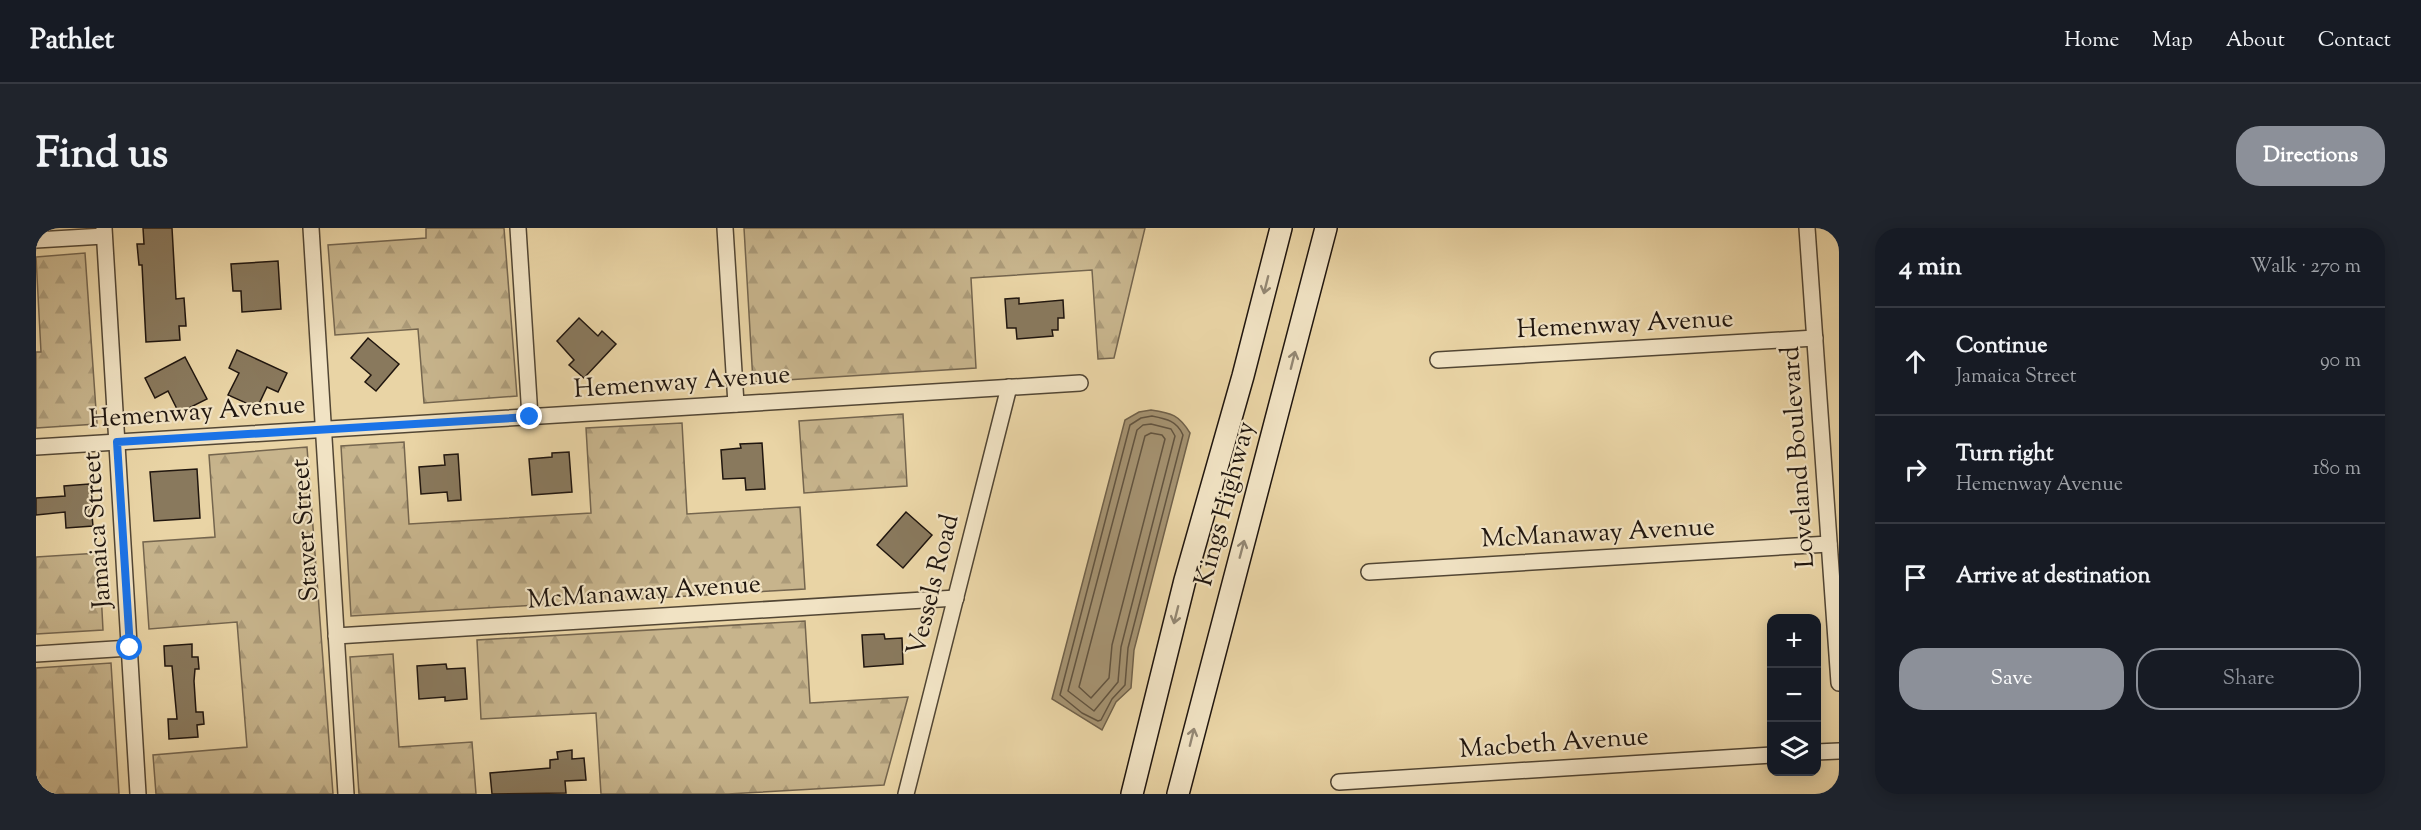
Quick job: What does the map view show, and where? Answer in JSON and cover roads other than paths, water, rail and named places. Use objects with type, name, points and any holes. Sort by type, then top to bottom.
[{"type":"main road","name":"Kings Highway","points":[[1132,794],[1185,580],[1243,376],[1281,228]]},
{"type":"main road","name":"Kings Highway","points":[[1178,794],[1326,228]]},
{"type":"street","name":"Staver Street","points":[[311,228],[346,794]]},
{"type":"street","points":[[518,228],[530,417]]},
{"type":"street","points":[[725,228],[736,404]]},
{"type":"street","name":"Loveland Boulevard","points":[[1807,228],[1839,684]]},
{"type":"street","points":[[36,240],[104,232]]},
{"type":"street","name":"Jamaica Street","points":[[104,232],[138,794]]},
{"type":"street","name":"Hemenway Avenue","points":[[1438,360],[1815,338]]},
{"type":"street","name":"Hemenway Avenue","points":[[36,447],[1080,383]]},
{"type":"street","name":"Vessels Road","points":[[906,794],[1009,387]]},
{"type":"street","name":"McManaway Avenue","points":[[1370,572],[1829,544]]},
{"type":"street","name":"McManaway Avenue","points":[[336,636],[956,598]]},
{"type":"street","points":[[36,654],[130,648]]},
{"type":"street","points":[[1821,752],[1839,750]]},
{"type":"street","name":"Macbeth Avenue","points":[[1339,782],[1767,755]]},
{"type":"water","points":[[1151,410],[1174,416],[1190,433],[1134,650],[1131,688],[1116,702],[1102,730],[1052,699],[1125,420],[1139,412]]}]
